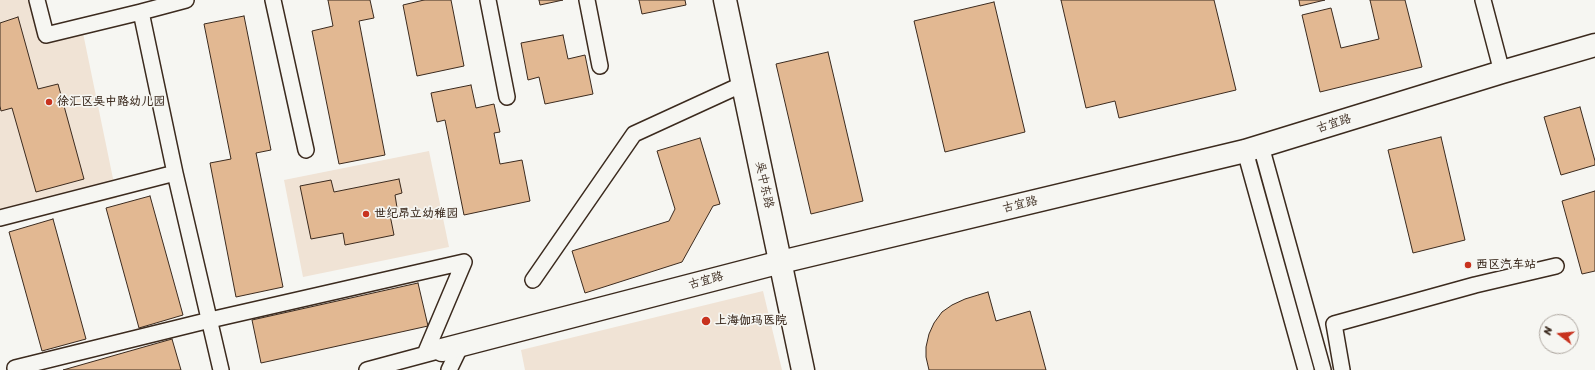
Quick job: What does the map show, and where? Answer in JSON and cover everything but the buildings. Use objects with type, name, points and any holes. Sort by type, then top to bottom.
[{"type":"street","name":"吴中东路","points":[[725,0],[803,370]]},
{"type":"street","name":"古宜路","points":[[443,350],[781,262],[1253,148],[1502,72],[1595,46]]},
{"type":"lane","points":[[37,0],[46,35],[186,0]]},
{"type":"lane","points":[[273,0],[306,150]]},
{"type":"lane","points":[[488,0],[508,97]]},
{"type":"lane","points":[[587,0],[600,66]]},
{"type":"lane","points":[[1483,0],[1502,72]]},
{"type":"lane","points":[[141,12],[221,370]]},
{"type":"lane","points":[[533,280],[634,134],[743,84]]},
{"type":"lane","points":[[1253,148],[1306,370]]},
{"type":"lane","points":[[1253,148],[1323,370]]},
{"type":"lane","points":[[0,218],[176,173]]},
{"type":"lane","points":[[15,368],[210,320],[464,262],[443,350],[449,370]]},
{"type":"lane","points":[[1342,370],[1334,324],[1474,285],[1556,266]]},
{"type":"lane","points":[[367,370],[443,350]]},
{"type":"shaded area","name":"徐汇区吴中路幼儿园","points":[[0,0],[37,0],[46,35],[83,33],[117,198],[0,226]]},
{"type":"shaded area","name":"世纪昂立幼稚园","points":[[429,151],[449,247],[303,277],[284,180]]},
{"type":"shaded area","name":"上海伽玛医院","points":[[763,291],[782,370],[525,370],[521,350]]},
{"type":"place","name":"徐汇区吴中路幼儿园","points":[[49,102]]},
{"type":"place","name":"世纪昂立幼稚园","points":[[366,214]]},
{"type":"place","name":"西区汽车站","points":[[1468,265]]},
{"type":"place","name":"上海伽玛医院","points":[[706,321]]}]
